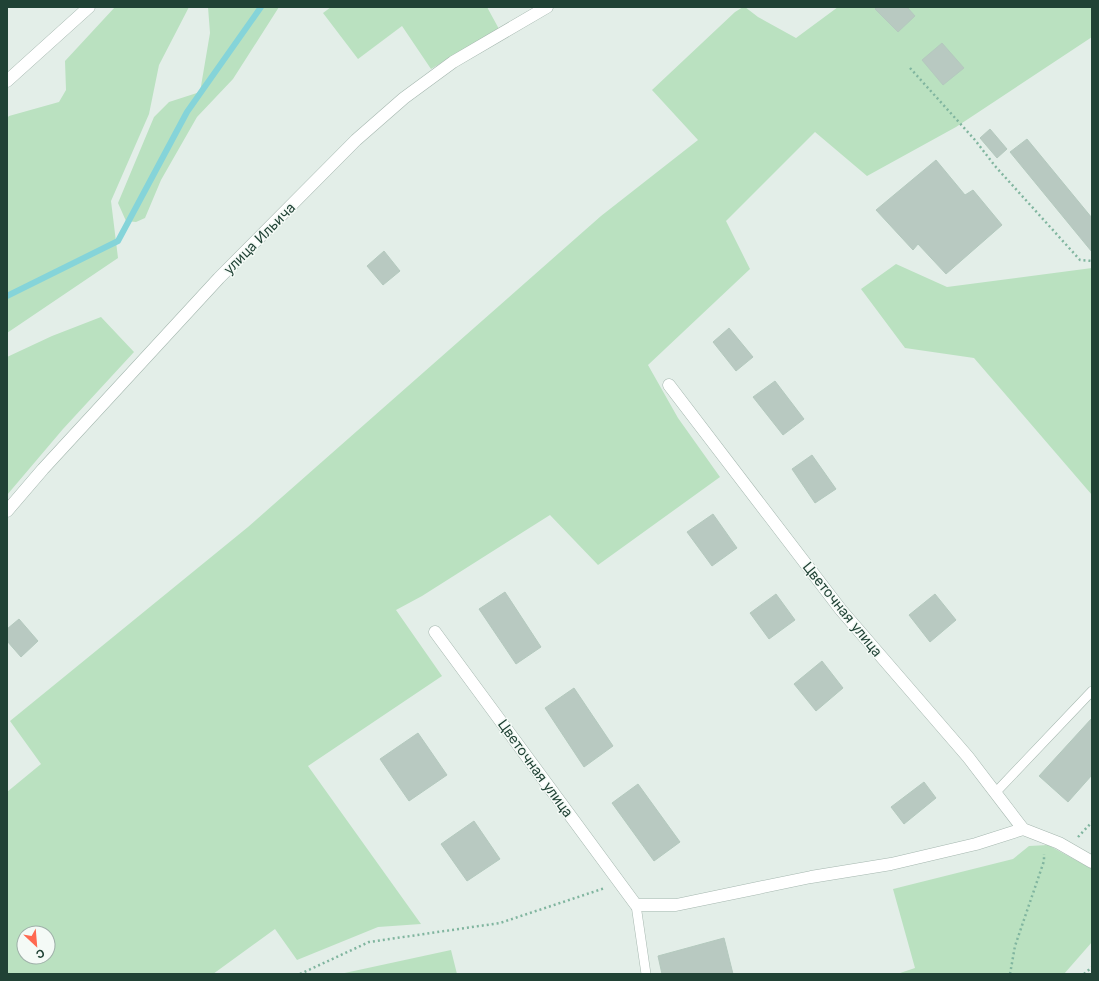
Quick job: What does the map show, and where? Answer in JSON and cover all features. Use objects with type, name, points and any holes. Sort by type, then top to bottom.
[{"type":"street","points":[[7,80],[89,7]]},
{"type":"street","name":"улица Ильича","points":[[7,511],[43,469],[219,278],[356,140],[404,98],[453,62],[547,7]]},
{"type":"street","name":"Цветочная улица","points":[[669,385],[841,610],[968,757],[1023,829]]},
{"type":"street","name":"Цветочная улица","points":[[436,632],[636,905]]},
{"type":"street","points":[[636,905],[676,905],[811,877],[891,864],[976,844],[1023,829],[1044,836],[1069,848],[1092,862]]},
{"type":"lane","points":[[996,792],[1092,691]]},
{"type":"lane","points":[[636,905],[646,974]]},
{"type":"path","points":[[910,68],[975,140],[995,166],[1080,260],[1092,260]]},
{"type":"path","points":[[1010,974],[1015,946],[1044,861],[1044,836]]},
{"type":"path","points":[[300,974],[369,942],[500,924],[620,883]]},
{"type":"path","points":[[1084,974],[1092,967]]},
{"type":"green space","points":[[115,7],[189,7],[159,65],[149,114],[111,201],[118,258],[7,333],[7,118],[9,116],[59,102],[66,90],[65,61]]},
{"type":"green space","points":[[208,7],[279,7],[233,79],[197,117],[161,180],[145,218],[136,222],[126,221],[118,203],[154,117],[169,102],[200,92],[210,33]]},
{"type":"green space","points":[[331,7],[487,7],[499,29],[431,69],[402,26],[358,59],[323,13]]},
{"type":"green space","points":[[743,7],[796,38],[838,7],[1092,7],[1092,37],[956,127],[867,176],[815,132],[726,221],[750,269],[648,365],[678,418],[720,477],[598,565],[550,515],[422,596],[396,610],[442,676],[308,766],[421,924],[378,927],[297,960],[275,929],[213,974],[7,974],[7,792],[41,764],[10,721],[248,527],[601,216],[698,140],[652,90],[735,12]]},
{"type":"green space","points":[[896,264],[947,287],[1092,268],[1092,495],[974,358],[905,348],[861,289]]},
{"type":"green space","points":[[101,317],[134,352],[63,429],[7,495],[7,357],[52,336]]},
{"type":"green space","points":[[1048,845],[1092,869],[1092,942],[1064,974],[897,974],[915,968],[893,889],[1013,859],[1029,846]]},
{"type":"green space","points":[[451,950],[457,974],[340,974]]},
{"type":"building","points":[[877,7],[907,7],[915,16],[898,32],[875,9]]},
{"type":"building","points":[[942,43],[964,68],[943,85],[922,60]]},
{"type":"building","points":[[990,129],[1007,149],[997,158],[980,138]]},
{"type":"building","points":[[1027,139],[1092,218],[1092,252],[1010,152]]},
{"type":"building","points":[[936,160],[965,195],[973,190],[1002,225],[946,274],[918,244],[913,250],[876,210]]},
{"type":"building","points":[[384,251],[400,271],[383,285],[367,266]]},
{"type":"building","points":[[729,328],[753,357],[736,371],[713,342]]},
{"type":"building","points":[[775,381],[804,419],[783,435],[753,397]]},
{"type":"building","points":[[812,455],[836,489],[815,503],[792,469]]},
{"type":"building","points":[[713,514],[737,548],[712,566],[687,532]]},
{"type":"building","points":[[505,592],[541,647],[516,664],[479,609]]},
{"type":"building","points":[[776,594],[795,620],[769,639],[750,613]]},
{"type":"building","points":[[935,594],[956,620],[930,642],[909,615]]},
{"type":"building","points":[[19,619],[38,641],[21,657],[7,641],[7,629]]},
{"type":"building","points":[[822,661],[843,688],[816,711],[794,684]]},
{"type":"building","points":[[574,688],[613,746],[584,767],[545,708]]},
{"type":"building","points":[[1092,718],[1092,775],[1068,802],[1039,776]]},
{"type":"building","points":[[418,733],[447,775],[409,801],[380,759]]},
{"type":"building","points":[[924,782],[936,798],[904,824],[891,807]]},
{"type":"building","points":[[638,784],[680,842],[654,861],[612,803]]},
{"type":"building","points":[[474,821],[500,859],[467,881],[441,844]]},
{"type":"building","points":[[724,938],[733,974],[662,974],[658,956]]},
{"type":"waterway","points":[[7,296],[118,241],[187,112],[261,7]]}]
